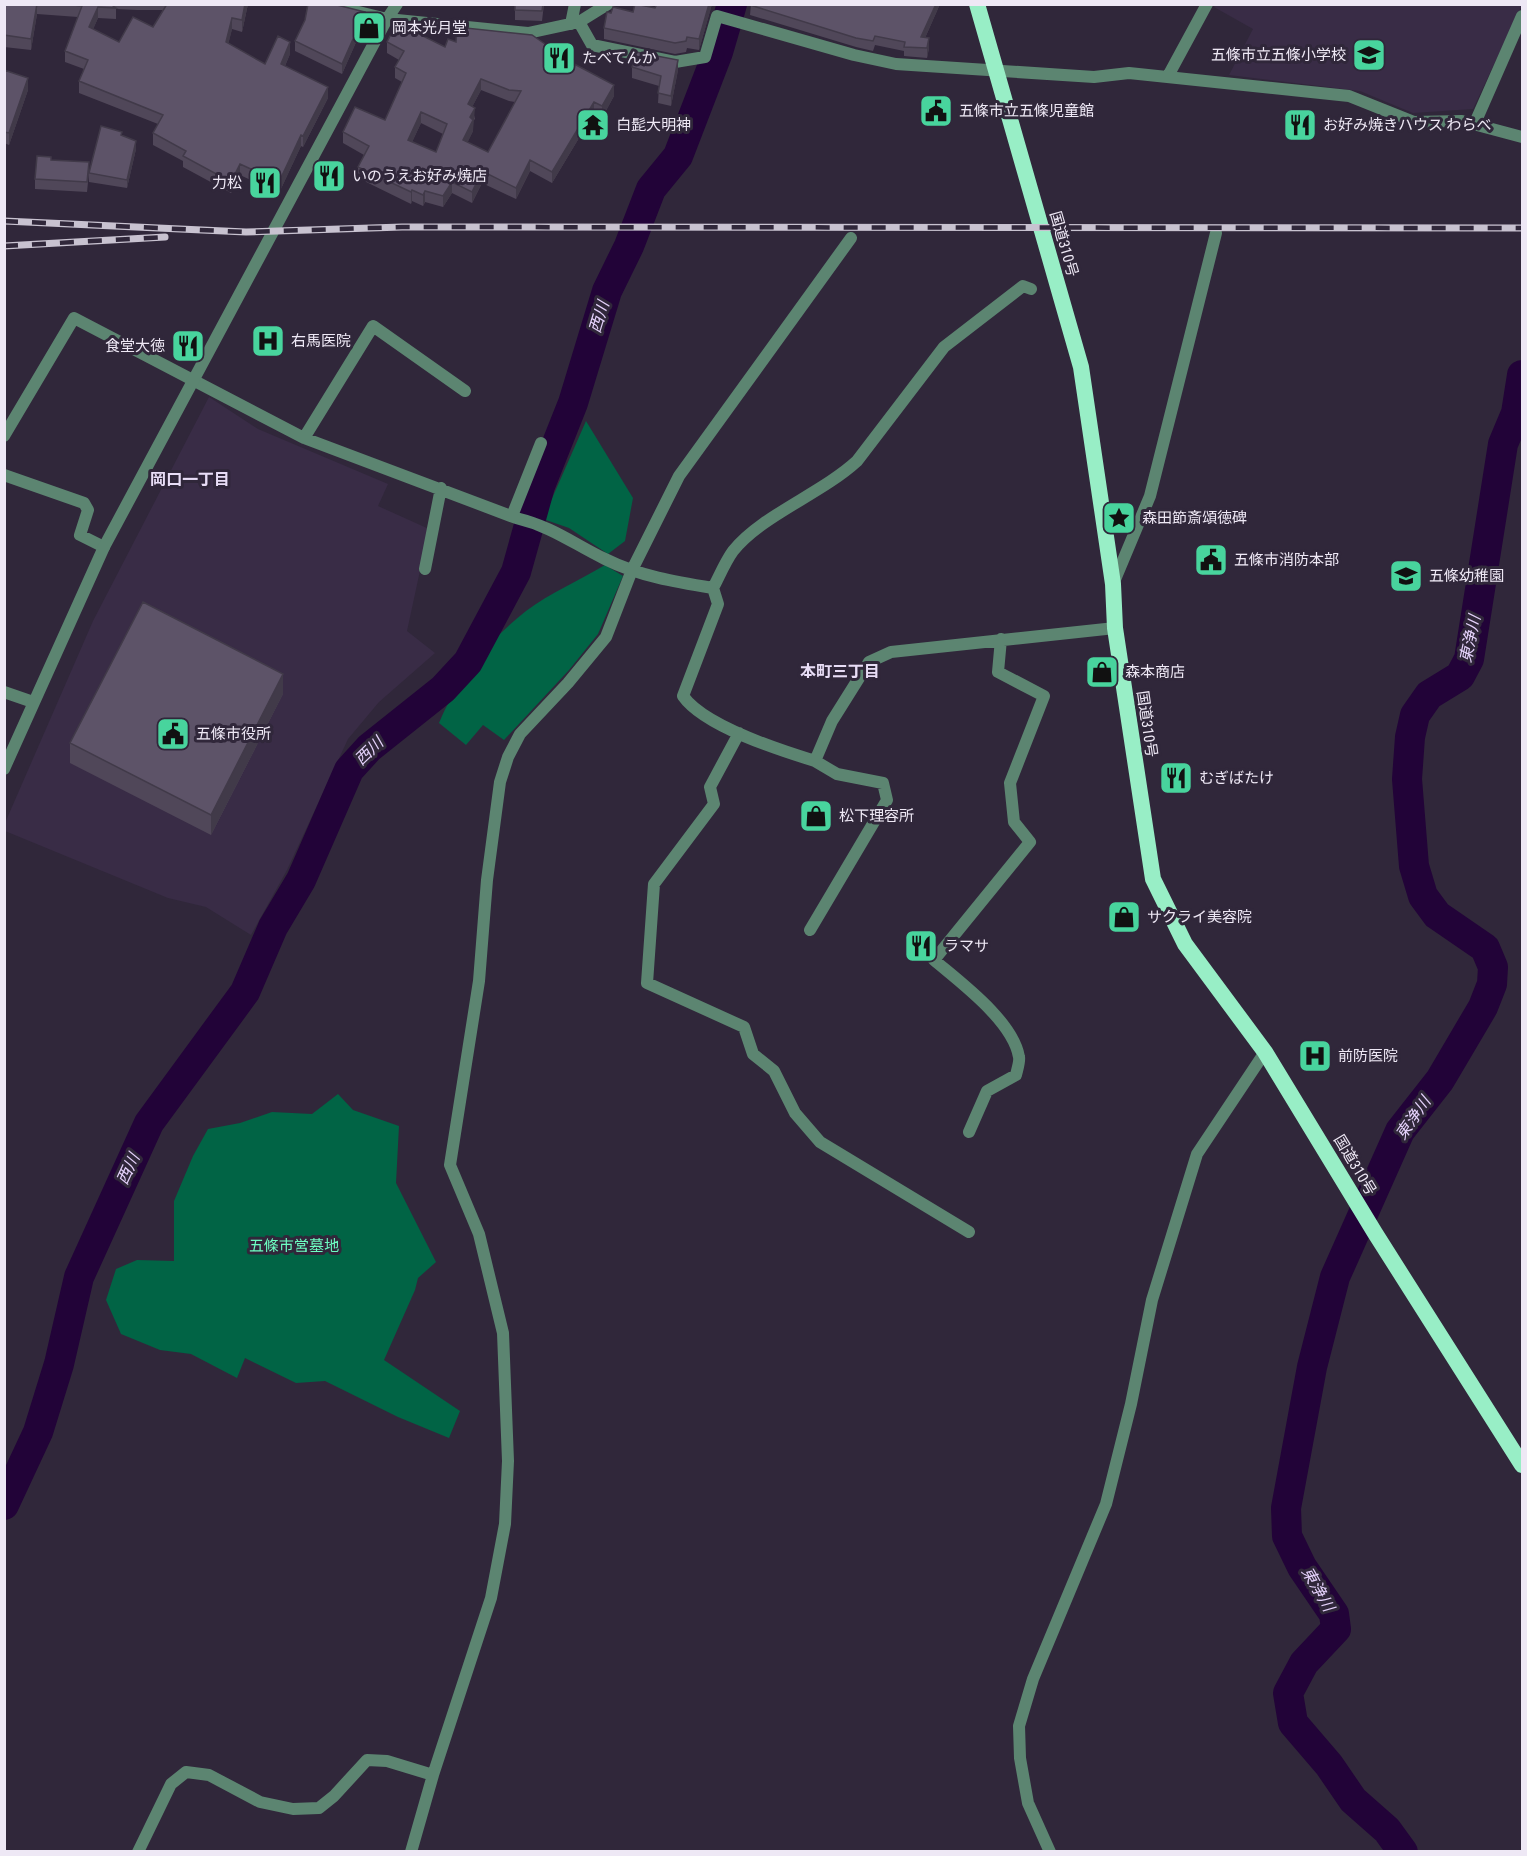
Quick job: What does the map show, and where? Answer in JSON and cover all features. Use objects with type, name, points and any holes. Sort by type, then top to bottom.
[{"type":"highway","name":"国道310号","points":[[977,4],[1081,367],[1113,584],[1115,628],[1153,879],[1185,944],[1265,1052],[1375,1233],[1522,1465]]},
{"type":"street","points":[[326,4],[387,19],[528,33],[575,23],[608,4]]},
{"type":"street","points":[[4,769],[104,547],[397,4]]},
{"type":"street","points":[[575,4],[575,23],[592,45],[675,62],[705,57],[717,16],[854,56],[896,64],[1095,77],[1129,73],[1349,96],[1414,122],[1462,121],[1522,137]]},
{"type":"street","points":[[1168,76],[1207,4]]},
{"type":"street","points":[[1475,123],[1517,37],[1522,16]]},
{"type":"street","points":[[1113,584],[1150,496],[1216,233]]},
{"type":"street","points":[[411,1851],[433,1775],[491,1598],[505,1524],[507,1461],[503,1333],[479,1234],[450,1165],[479,981],[487,880],[500,782],[508,757],[520,734],[568,683],[606,637],[632,570],[679,476],[851,238]]},
{"type":"street","points":[[810,930],[887,800],[883,783],[837,774],[815,761],[773,748],[692,708],[683,696],[718,604],[713,588],[733,552],[748,537],[840,477],[857,461],[944,347],[1023,286],[1031,289]]},
{"type":"street","points":[[4,436],[74,318],[304,438],[514,517],[544,525],[606,559],[632,570],[713,588]]},
{"type":"street","points":[[304,438],[373,326],[465,391]]},
{"type":"street","points":[[514,517],[541,443]]},
{"type":"street","points":[[4,475],[84,503],[88,510],[80,535],[104,547]]},
{"type":"street","points":[[425,569],[441,488]]},
{"type":"street","points":[[815,761],[832,721],[870,662],[891,652],[1115,628]]},
{"type":"street","points":[[969,1132],[987,1091],[1016,1075],[1019,1057],[1006,1029],[974,993],[934,960],[1029,842],[1014,822],[1010,783],[1044,696],[998,672],[1000,639]]},
{"type":"street","points":[[4,692],[33,702]]},
{"type":"street","points":[[739,732],[710,787],[714,804],[654,884],[647,982],[744,1027],[753,1054],[774,1071],[795,1113],[820,1142],[969,1232]]},
{"type":"street","points":[[1050,1851],[1028,1803],[1020,1758],[1019,1726],[1034,1679],[1106,1504],[1131,1404],[1152,1300],[1197,1154],[1265,1052]]},
{"type":"street","points":[[138,1851],[171,1784],[186,1772],[209,1775],[260,1802],[293,1809],[319,1808],[367,1760],[387,1761],[433,1775]]},
{"type":"shaded area","name":"五條市立五條小学校","points":[[1216,4],[1522,5],[1473,109],[1413,113],[1360,91],[1229,75],[1253,29],[1214,7]]},
{"type":"shaded area","points":[[209,397],[258,429],[388,484],[378,506],[429,529],[407,631],[435,653],[379,702],[348,739],[287,870],[251,935],[206,907],[168,898],[5,831],[5,823],[93,621]]},
{"type":"green space","points":[[586,421],[633,498],[625,541],[608,554],[569,528],[543,519]]},
{"type":"green space","points":[[605,565],[623,576],[598,634],[569,670],[504,740],[483,725],[466,745],[439,723],[455,691],[475,662],[512,622],[535,604]]},
{"type":"green space","name":"五條市営墓地","points":[[338,1094],[353,1110],[399,1126],[396,1183],[436,1262],[418,1278],[415,1290],[384,1360],[460,1411],[449,1438],[398,1417],[325,1381],[296,1383],[245,1358],[237,1378],[191,1354],[160,1350],[121,1334],[106,1300],[116,1269],[137,1260],[174,1261],[174,1201],[193,1156],[208,1129],[240,1123],[272,1112],[312,1114]]},
{"type":"building","points":[[4,4],[37,4],[31,39],[4,35]]},
{"type":"building","points":[[64,4],[110,4],[116,8],[98,7],[89,27],[119,42],[133,17],[153,27],[167,4],[245,4],[242,20],[232,18],[226,42],[265,64],[278,36],[290,42],[281,64],[328,87],[303,136],[301,135],[279,182],[240,164],[231,182],[183,156],[186,151],[153,133],[163,115],[79,81],[88,60],[65,51],[82,6]]},
{"type":"building","points":[[308,4],[333,4],[365,12],[342,64],[295,41],[305,20]]},
{"type":"building","points":[[515,4],[543,4],[542,11],[515,10]]},
{"type":"building","points":[[635,4],[655,8],[657,4],[709,4],[699,39],[687,37],[686,41],[675,43],[604,28],[607,12],[611,13],[613,7],[633,12]]},
{"type":"building","points":[[751,4],[936,4],[921,37],[929,38],[927,48],[904,47],[905,42],[875,36],[873,41],[856,38]]},
{"type":"building","points":[[397,23],[445,47],[448,39],[456,42],[457,27],[532,35],[545,44],[544,48],[614,85],[602,106],[594,102],[552,172],[530,160],[516,188],[482,171],[472,192],[452,182],[443,196],[425,191],[423,195],[412,190],[411,192],[358,167],[369,146],[343,132],[355,107],[385,120],[406,73],[395,67],[404,51],[387,42]],"holes":[[[481,79],[509,90],[521,91],[488,152],[463,140],[473,120],[470,117],[475,108],[468,104]],[[421,112],[447,124],[436,152],[408,140]]]},
{"type":"building","points":[[636,52],[678,60],[671,96],[658,93],[661,76],[632,67]]},
{"type":"building","points":[[4,70],[28,78],[9,133],[4,132]]},
{"type":"building","points":[[101,126],[122,132],[121,135],[136,141],[127,180],[89,173]]},
{"type":"building","points":[[37,156],[51,157],[51,160],[89,162],[87,182],[35,179]]},
{"type":"building","points":[[143,602],[283,674],[211,815],[70,743]]},
{"type":"waterway","name":"西川","points":[[4,1505],[38,1432],[59,1364],[79,1277],[149,1123],[245,992],[273,927],[301,880],[349,770],[369,748],[443,689],[468,662],[516,572],[540,486],[573,403],[607,291],[629,246],[651,189],[678,156],[718,52],[732,4]]},
{"type":"waterway","name":"東浄川","points":[[1403,1852],[1387,1830],[1353,1800],[1329,1765],[1293,1723],[1288,1693],[1304,1663],[1336,1629],[1334,1614],[1302,1567],[1287,1536],[1286,1508],[1312,1367],[1335,1277],[1400,1131],[1440,1080],[1483,1007],[1492,984],[1493,967],[1485,948],[1437,915],[1423,896],[1414,866],[1407,779],[1410,737],[1415,715],[1429,695],[1460,676],[1469,659],[1503,444],[1516,413],[1522,375]]},
{"type":"railway","points":[[4,221],[246,232],[402,227],[1522,228]]},
{"type":"railway","points":[[4,246],[165,237]]},
{"type":"place","name":"岡本光月堂","points":[[369,28]]},
{"type":"place","name":"五條市立五條小学校","points":[[1369,55]]},
{"type":"place","name":"たべてんか","points":[[559,58]]},
{"type":"place","name":"五條市立五條児童館","points":[[936,111]]},
{"type":"place","name":"白髭大明神","points":[[593,125]]},
{"type":"place","name":"お好み焼きハウス わらべ","points":[[1300,125]]},
{"type":"place","name":"いのうえお好み焼店","points":[[329,176]]},
{"type":"place","name":"力松","points":[[265,183]]},
{"type":"place","name":"右馬医院","points":[[268,341]]},
{"type":"place","name":"食堂大徳","points":[[188,346]]},
{"type":"place","name":"森田節斎頌徳碑","points":[[1119,518]]},
{"type":"place","name":"五條市消防本部","points":[[1211,560]]},
{"type":"place","name":"五條幼稚園","points":[[1406,576]]},
{"type":"place","name":"森本商店","points":[[1102,672]]},
{"type":"place","name":"五條市役所","points":[[173,734]]},
{"type":"place","name":"むぎばたけ","points":[[1176,778]]},
{"type":"place","name":"松下理容所","points":[[816,816]]},
{"type":"place","name":"サクライ美容院","points":[[1124,917]]},
{"type":"place","name":"ラマサ","points":[[921,946]]},
{"type":"place","name":"前防医院","points":[[1315,1056]]},
{"type":"district","name":"岡口一丁目","points":[[190,479]]},
{"type":"district","name":"本町三丁目","points":[[840,671]]}]
